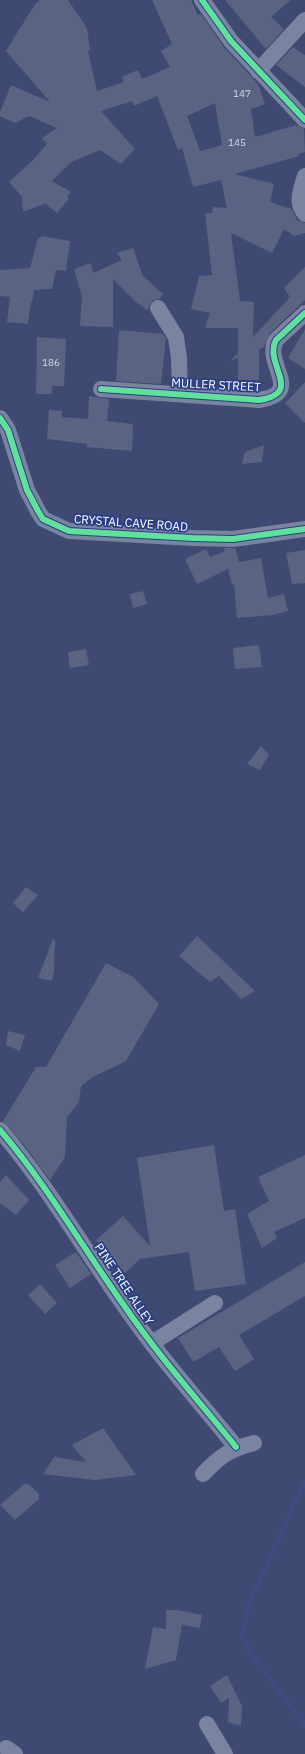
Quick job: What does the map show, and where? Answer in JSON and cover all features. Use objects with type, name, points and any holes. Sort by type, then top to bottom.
[{"type":"street","points":[[202,0],[231,41],[305,120]]},
{"type":"street","points":[[258,71],[305,20]]},
{"type":"street","points":[[305,176],[299,196],[300,207],[305,214]]},
{"type":"street","points":[[158,308],[176,337],[179,358],[180,394]]},
{"type":"street","name":"MULLER STREET","points":[[101,390],[259,400],[272,398],[280,391],[283,380],[276,366],[273,346],[276,340],[305,313]]},
{"type":"street","name":"CRYSTAL CAVE ROAD","points":[[0,418],[8,430],[27,490],[38,511],[43,519],[62,529],[69,531],[103,533],[233,539],[305,529]]},
{"type":"street","name":"PINE TREE ALLEY","points":[[0,1130],[17,1150],[73,1227],[122,1303],[236,1447]]},
{"type":"street","name":"PINE TREE ALLEY","points":[[152,1342],[215,1303]]},
{"type":"street","points":[[203,1474],[218,1459],[236,1447],[254,1443]]},
{"type":"street","points":[[207,1724],[225,1754]]},
{"type":"building","points":[[40,0],[68,0],[87,28],[90,50],[88,51],[97,91],[124,82],[121,77],[138,70],[142,79],[170,67],[161,51],[172,44],[152,0],[191,0],[198,15],[201,14],[224,47],[258,84],[265,104],[251,109],[255,137],[296,125],[304,129],[305,152],[298,154],[299,156],[235,174],[274,184],[270,202],[292,209],[297,220],[305,223],[305,233],[294,236],[284,229],[272,253],[231,233],[240,301],[254,302],[253,337],[290,297],[284,288],[305,267],[305,300],[270,333],[264,347],[259,350],[259,380],[238,380],[238,358],[230,361],[238,353],[238,328],[205,328],[210,313],[191,309],[199,276],[212,275],[205,213],[212,213],[213,207],[227,208],[221,180],[193,187],[182,148],[178,150],[157,96],[134,106],[132,101],[101,111],[135,149],[121,164],[100,150],[71,162],[52,181],[71,192],[67,197],[69,199],[57,213],[47,205],[47,203],[23,212],[22,197],[9,182],[33,160],[47,144],[42,138],[57,128],[29,116],[15,123],[0,116],[0,112],[11,85],[50,102],[6,51],[35,4]],"holes":[[[215,103],[222,145],[200,151],[187,116]]]},
{"type":"building","points":[[225,0],[291,0],[271,17],[284,29],[266,49]]},
{"type":"building","points":[[293,47],[305,55],[305,87],[276,65]]},
{"type":"building","points":[[41,236],[70,241],[66,271],[56,270],[52,289],[34,290],[28,324],[7,322],[10,297],[0,296],[0,270],[30,268],[38,238],[41,238]]},
{"type":"building","points":[[133,248],[143,277],[163,294],[159,299],[153,300],[147,310],[135,301],[113,279],[113,327],[80,326],[82,296],[74,269],[91,263],[93,273],[122,260],[117,253]]},
{"type":"building","points":[[305,329],[305,369],[288,358]]},
{"type":"building","points":[[119,330],[163,334],[166,338],[161,384],[116,381]]},
{"type":"building","points":[[37,337],[66,339],[64,386],[52,386],[52,394],[36,394]]},
{"type":"building","points":[[305,382],[305,423],[285,403]]},
{"type":"building","points":[[89,396],[109,399],[107,421],[133,424],[132,451],[87,447],[87,444],[47,439],[49,410],[62,411],[62,417],[88,419]]},
{"type":"building","points":[[264,445],[262,462],[242,464],[245,452]]},
{"type":"building","points":[[224,548],[235,548],[239,562],[261,558],[268,598],[284,594],[288,611],[273,615],[237,618],[234,584],[232,585],[228,569],[197,584],[185,559],[206,549],[210,557],[225,551]]},
{"type":"building","points":[[305,550],[305,583],[292,584],[286,553]]},
{"type":"building","points":[[143,591],[147,604],[133,608],[130,594]]},
{"type":"building","points":[[259,645],[262,667],[235,669],[233,648]]},
{"type":"building","points":[[86,649],[89,665],[70,668],[68,652]]},
{"type":"building","points":[[261,746],[269,755],[260,770],[247,764]]},
{"type":"building","points":[[26,887],[38,895],[23,912],[13,903]]},
{"type":"building","points":[[197,936],[255,991],[241,999],[219,976],[210,982],[179,956]]},
{"type":"building","points":[[53,939],[55,940],[54,971],[52,981],[38,978]]},
{"type":"building","points":[[106,963],[133,977],[159,1004],[126,1061],[91,1078],[81,1086],[79,1102],[67,1117],[65,1157],[50,1180],[24,1145],[3,1121],[36,1067],[46,1067]]},
{"type":"building","points":[[8,1031],[25,1035],[20,1051],[6,1045]]},
{"type":"building","points":[[214,1145],[224,1211],[235,1209],[246,1284],[195,1291],[189,1252],[140,1259],[125,1273],[96,1240],[123,1216],[150,1246],[137,1158]]},
{"type":"building","points":[[305,1155],[305,1218],[274,1232],[277,1238],[262,1248],[247,1214],[269,1201],[258,1177]]},
{"type":"building","points":[[6,1175],[29,1200],[16,1215],[0,1203],[0,1182]]},
{"type":"building","points":[[76,1252],[91,1274],[70,1288],[55,1265]]},
{"type":"building","points":[[305,1262],[305,1296],[239,1335],[254,1359],[235,1371],[219,1347],[193,1362],[178,1338]]},
{"type":"building","points":[[40,1284],[57,1303],[45,1314],[28,1295]]},
{"type":"building","points":[[103,1428],[136,1475],[95,1480],[43,1474],[54,1457],[86,1462],[72,1445]]},
{"type":"building","points":[[24,1484],[29,1484],[39,1494],[39,1499],[15,1520],[0,1505]]},
{"type":"building","points":[[166,1610],[178,1610],[202,1615],[200,1628],[182,1625],[176,1660],[145,1669],[153,1627],[166,1629]]},
{"type":"building","points":[[227,1675],[242,1706],[241,1726],[228,1722],[229,1698],[221,1703],[210,1686]]},
{"type":"waterway","points":[[305,1482],[248,1606],[242,1637],[253,1657],[305,1725]]},
{"type":"cycle path","points":[[202,0],[231,41],[305,120]]},
{"type":"cycle path","points":[[101,389],[259,400],[272,396],[279,391],[281,384],[274,359],[273,349],[276,340],[305,313]]},
{"type":"cycle path","points":[[0,418],[8,430],[27,490],[38,511],[43,519],[69,531],[233,539],[305,529]]},
{"type":"cycle path","points":[[0,1130],[48,1193],[136,1323],[236,1447]]}]
